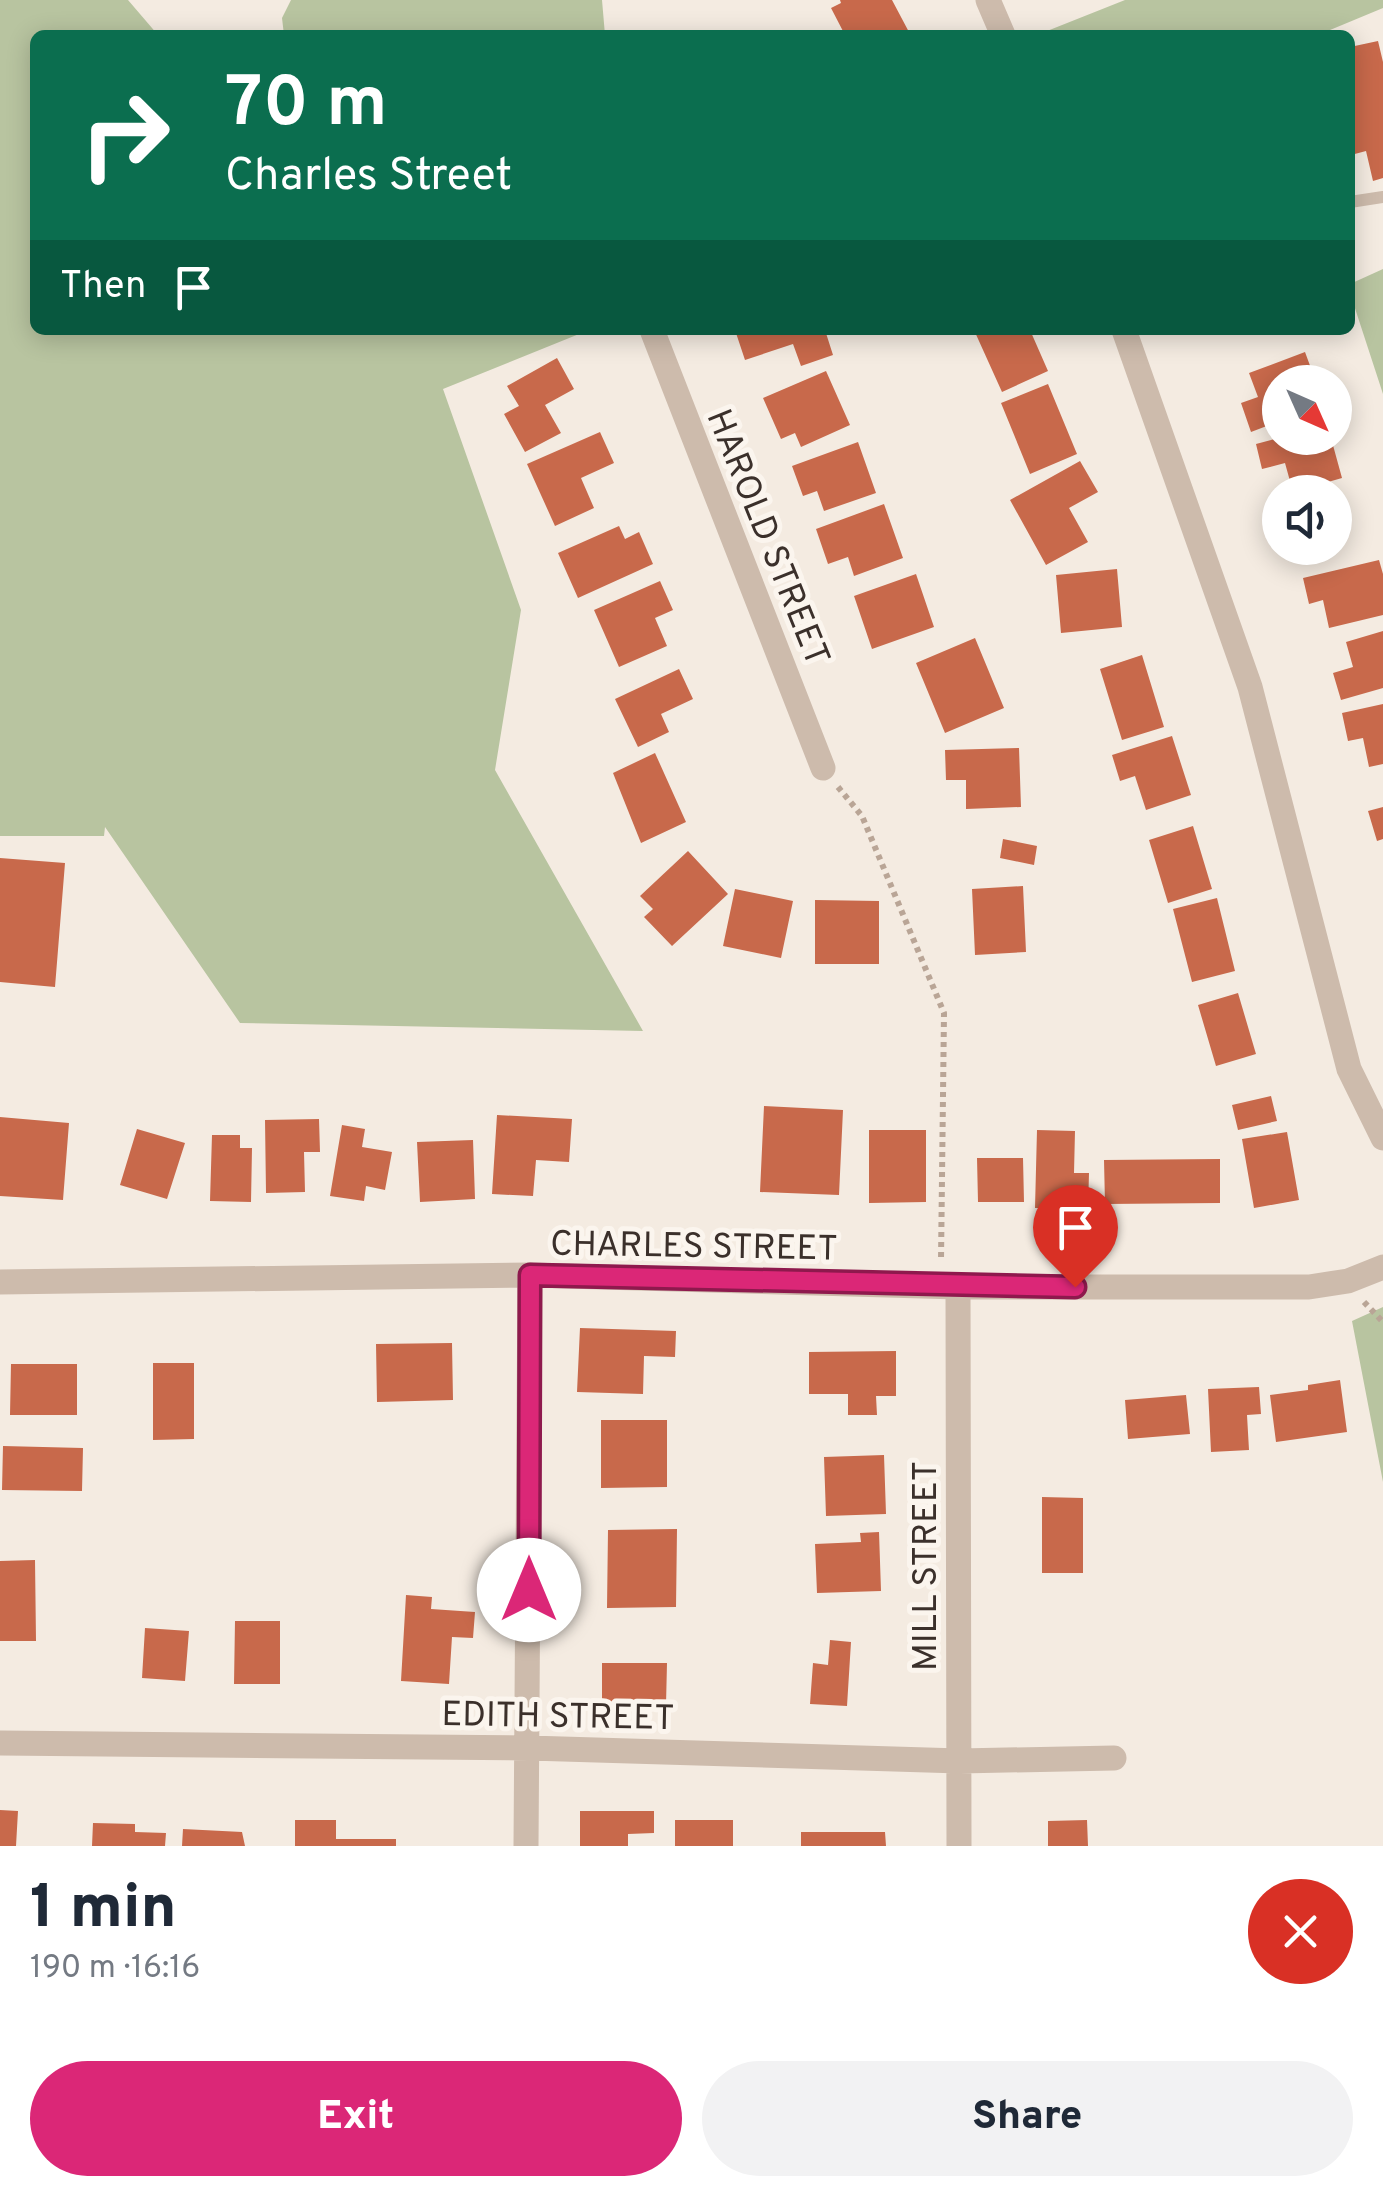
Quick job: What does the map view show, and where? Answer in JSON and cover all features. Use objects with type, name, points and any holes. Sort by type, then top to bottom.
[{"type":"street","points":[[988,0],[1001,30]]},
{"type":"street","name":"HAROLD STREET","points":[[654,335],[822,768]]},
{"type":"street","points":[[1126,335],[1250,687],[1349,1068],[1383,1138]]},
{"type":"street","name":"CHARLES STREET","points":[[0,1282],[530,1275],[949,1286],[1309,1287],[1348,1282],[1383,1267]]},
{"type":"street","points":[[526,1846],[530,1275]]},
{"type":"street","name":"MILL STREET","points":[[949,1286],[960,1761],[958,1846]]},
{"type":"street","name":"EDITH STREET","points":[[0,1743],[529,1748],[960,1761],[1114,1758]]},
{"type":"lane","points":[[1355,201],[1383,196]]},
{"type":"path","points":[[822,768],[862,816],[944,1013],[949,1286]]},
{"type":"green space","points":[[0,0],[128,0],[154,30],[30,30],[30,335],[577,335],[443,389],[521,610],[495,770],[643,1031],[240,1023],[105,827],[104,836],[0,836]]},
{"type":"green space","points":[[291,0],[602,0],[605,30],[283,30],[282,18]]},
{"type":"green space","points":[[1125,0],[1383,0],[1383,8],[1330,30],[1050,30]]},
{"type":"green space","points":[[1383,269],[1383,394],[1355,308],[1355,282]]},
{"type":"green space","points":[[1383,1307],[1383,1482],[1352,1321]]},
{"type":"building","points":[[840,0],[892,0],[908,30],[842,30],[831,8]]},
{"type":"building","points":[[1378,41],[1383,62],[1383,178],[1373,181],[1366,151],[1355,154],[1355,46]]},
{"type":"building","points":[[737,335],[827,335],[833,355],[801,366],[793,344],[745,360]]},
{"type":"building","points":[[976,335],[1032,335],[1048,371],[1002,392]]},
{"type":"building","points":[[1305,352],[1310,365],[1270,365]]},
{"type":"building","points":[[557,358],[574,389],[545,405],[561,433],[525,452],[504,414],[519,406],[507,386]]},
{"type":"building","points":[[1262,368],[1262,428],[1251,432],[1241,403],[1258,397],[1249,373]]},
{"type":"building","points":[[826,371],[850,425],[801,447],[795,433],[781,439],[763,398]]},
{"type":"building","points":[[1048,384],[1077,454],[1030,474],[1001,403]]},
{"type":"building","points":[[600,432],[614,463],[581,478],[594,508],[555,526],[527,464]]},
{"type":"building","points":[[858,442],[876,493],[824,511],[817,491],[803,496],[792,466]]},
{"type":"building","points":[[1262,442],[1262,455],[1336,455],[1341,475],[1288,475],[1285,463],[1262,469],[1256,444]]},
{"type":"building","points":[[1080,461],[1098,492],[1069,508],[1088,542],[1046,565],[1010,500]]},
{"type":"building","points":[[884,504],[903,558],[854,576],[848,557],[828,564],[816,529]]},
{"type":"building","points":[[619,526],[625,539],[639,532],[653,564],[578,598],[558,553]]},
{"type":"building","points":[[1379,560],[1383,615],[1329,628],[1323,600],[1309,604],[1303,578]]},
{"type":"building","points":[[1117,569],[1122,627],[1061,633],[1056,575]]},
{"type":"building","points":[[916,574],[934,627],[872,649],[854,596]]},
{"type":"building","points":[[660,581],[673,610],[655,618],[667,646],[619,667],[594,610]]},
{"type":"building","points":[[1383,631],[1383,688],[1341,700],[1333,673],[1353,667],[1346,642]]},
{"type":"building","points":[[975,638],[1004,708],[945,733],[916,663]]},
{"type":"building","points":[[1142,655],[1164,727],[1122,740],[1100,669]]},
{"type":"building","points":[[679,669],[693,699],[661,714],[669,732],[638,747],[615,699]]},
{"type":"building","points":[[1383,704],[1383,764],[1369,767],[1363,738],[1348,741],[1342,713]]},
{"type":"building","points":[[1172,736],[1191,795],[1146,810],[1135,776],[1120,781],[1112,755]]},
{"type":"building","points":[[1019,748],[1021,807],[966,809],[966,780],[946,780],[945,750]]},
{"type":"building","points":[[655,753],[686,822],[641,843],[613,773]]},
{"type":"building","points":[[1383,807],[1383,839],[1377,841],[1368,811]]},
{"type":"building","points":[[1193,826],[1212,889],[1168,903],[1149,840]]},
{"type":"building","points":[[1003,839],[1037,846],[1034,865],[1000,858]]},
{"type":"building","points":[[688,851],[728,894],[672,946],[644,917],[653,909],[640,896]]},
{"type":"building","points":[[0,858],[65,863],[55,987],[0,982]]},
{"type":"building","points":[[1023,886],[1026,952],[975,955],[972,889]]},
{"type":"building","points":[[735,889],[793,901],[781,958],[723,946]]},
{"type":"building","points":[[1217,898],[1235,971],[1192,982],[1173,909]]},
{"type":"building","points":[[815,900],[879,901],[879,964],[815,964]]},
{"type":"building","points":[[1238,993],[1256,1054],[1216,1066],[1198,1005]]},
{"type":"building","points":[[1271,1096],[1277,1121],[1238,1130],[1232,1105]]},
{"type":"building","points":[[764,1106],[843,1110],[839,1195],[760,1192]]},
{"type":"building","points":[[497,1115],[572,1119],[569,1162],[536,1160],[533,1196],[492,1194]]},
{"type":"building","points":[[0,1117],[69,1123],[63,1200],[0,1196]]},
{"type":"building","points":[[319,1119],[320,1152],[304,1152],[305,1192],[266,1193],[265,1120]]},
{"type":"building","points":[[342,1125],[365,1129],[362,1147],[392,1152],[385,1190],[366,1186],[364,1201],[330,1196]]},
{"type":"building","points":[[137,1129],[185,1143],[167,1199],[120,1185]]},
{"type":"building","points":[[869,1130],[926,1130],[926,1202],[869,1203]]},
{"type":"building","points":[[1037,1130],[1075,1131],[1074,1173],[1089,1173],[1088,1209],[1035,1208]]},
{"type":"building","points":[[1287,1132],[1299,1200],[1254,1208],[1242,1139]]},
{"type":"building","points":[[212,1135],[240,1135],[240,1148],[252,1148],[251,1202],[210,1201]]},
{"type":"building","points":[[473,1140],[475,1199],[420,1202],[417,1142]]},
{"type":"building","points":[[977,1158],[1023,1158],[1024,1202],[978,1202]]},
{"type":"building","points":[[1220,1159],[1220,1203],[1105,1204],[1104,1160]]},
{"type":"building","points":[[580,1328],[676,1331],[675,1357],[644,1356],[643,1394],[577,1392]]},
{"type":"building","points":[[452,1343],[453,1400],[377,1402],[376,1344]]},
{"type":"building","points":[[896,1351],[896,1396],[876,1396],[877,1415],[848,1415],[848,1394],[809,1394],[809,1352]]},
{"type":"building","points":[[153,1363],[194,1363],[194,1439],[153,1440]]},
{"type":"building","points":[[11,1364],[77,1364],[77,1415],[10,1415]]},
{"type":"building","points":[[1340,1380],[1347,1432],[1276,1442],[1270,1395],[1308,1390],[1308,1385]]},
{"type":"building","points":[[1259,1387],[1261,1414],[1247,1415],[1249,1450],[1211,1452],[1208,1389]]},
{"type":"building","points":[[1186,1395],[1190,1434],[1128,1439],[1125,1400]]},
{"type":"building","points":[[601,1420],[667,1420],[667,1487],[601,1488]]},
{"type":"building","points":[[3,1446],[83,1448],[82,1491],[2,1490]]},
{"type":"building","points":[[884,1455],[886,1514],[826,1516],[824,1457]]},
{"type":"building","points":[[1042,1497],[1083,1498],[1083,1573],[1042,1573]]},
{"type":"building","points":[[677,1529],[676,1607],[607,1608],[608,1530]]},
{"type":"building","points":[[879,1532],[881,1591],[817,1593],[815,1544],[861,1542],[860,1533]]},
{"type":"building","points":[[35,1560],[36,1641],[0,1641],[0,1561]]},
{"type":"building","points":[[406,1595],[432,1597],[431,1609],[475,1612],[473,1638],[452,1637],[449,1684],[401,1681]]},
{"type":"building","points":[[235,1621],[280,1621],[280,1684],[234,1684]]},
{"type":"building","points":[[145,1628],[189,1631],[185,1681],[142,1678]]},
{"type":"building","points":[[830,1640],[851,1642],[847,1706],[810,1704],[813,1663],[828,1665]]},
{"type":"building","points":[[602,1663],[667,1663],[666,1705],[602,1705]]},
{"type":"building","points":[[0,1810],[18,1811],[16,1846],[0,1846]]},
{"type":"building","points":[[580,1811],[654,1811],[654,1833],[628,1834],[628,1846],[580,1846]]},
{"type":"building","points":[[295,1820],[336,1820],[336,1839],[396,1839],[396,1846],[295,1846]]},
{"type":"building","points":[[675,1820],[733,1820],[733,1846],[675,1846]]},
{"type":"building","points":[[1087,1820],[1088,1846],[1048,1846],[1048,1821]]},
{"type":"building","points":[[93,1823],[135,1824],[135,1832],[166,1833],[165,1846],[92,1846]]},
{"type":"building","points":[[183,1829],[242,1832],[245,1846],[182,1846]]},
{"type":"building","points":[[801,1832],[885,1832],[886,1846],[801,1846]]},
{"type":"route","points":[[529,1590],[530,1275],[1075,1287]]}]
